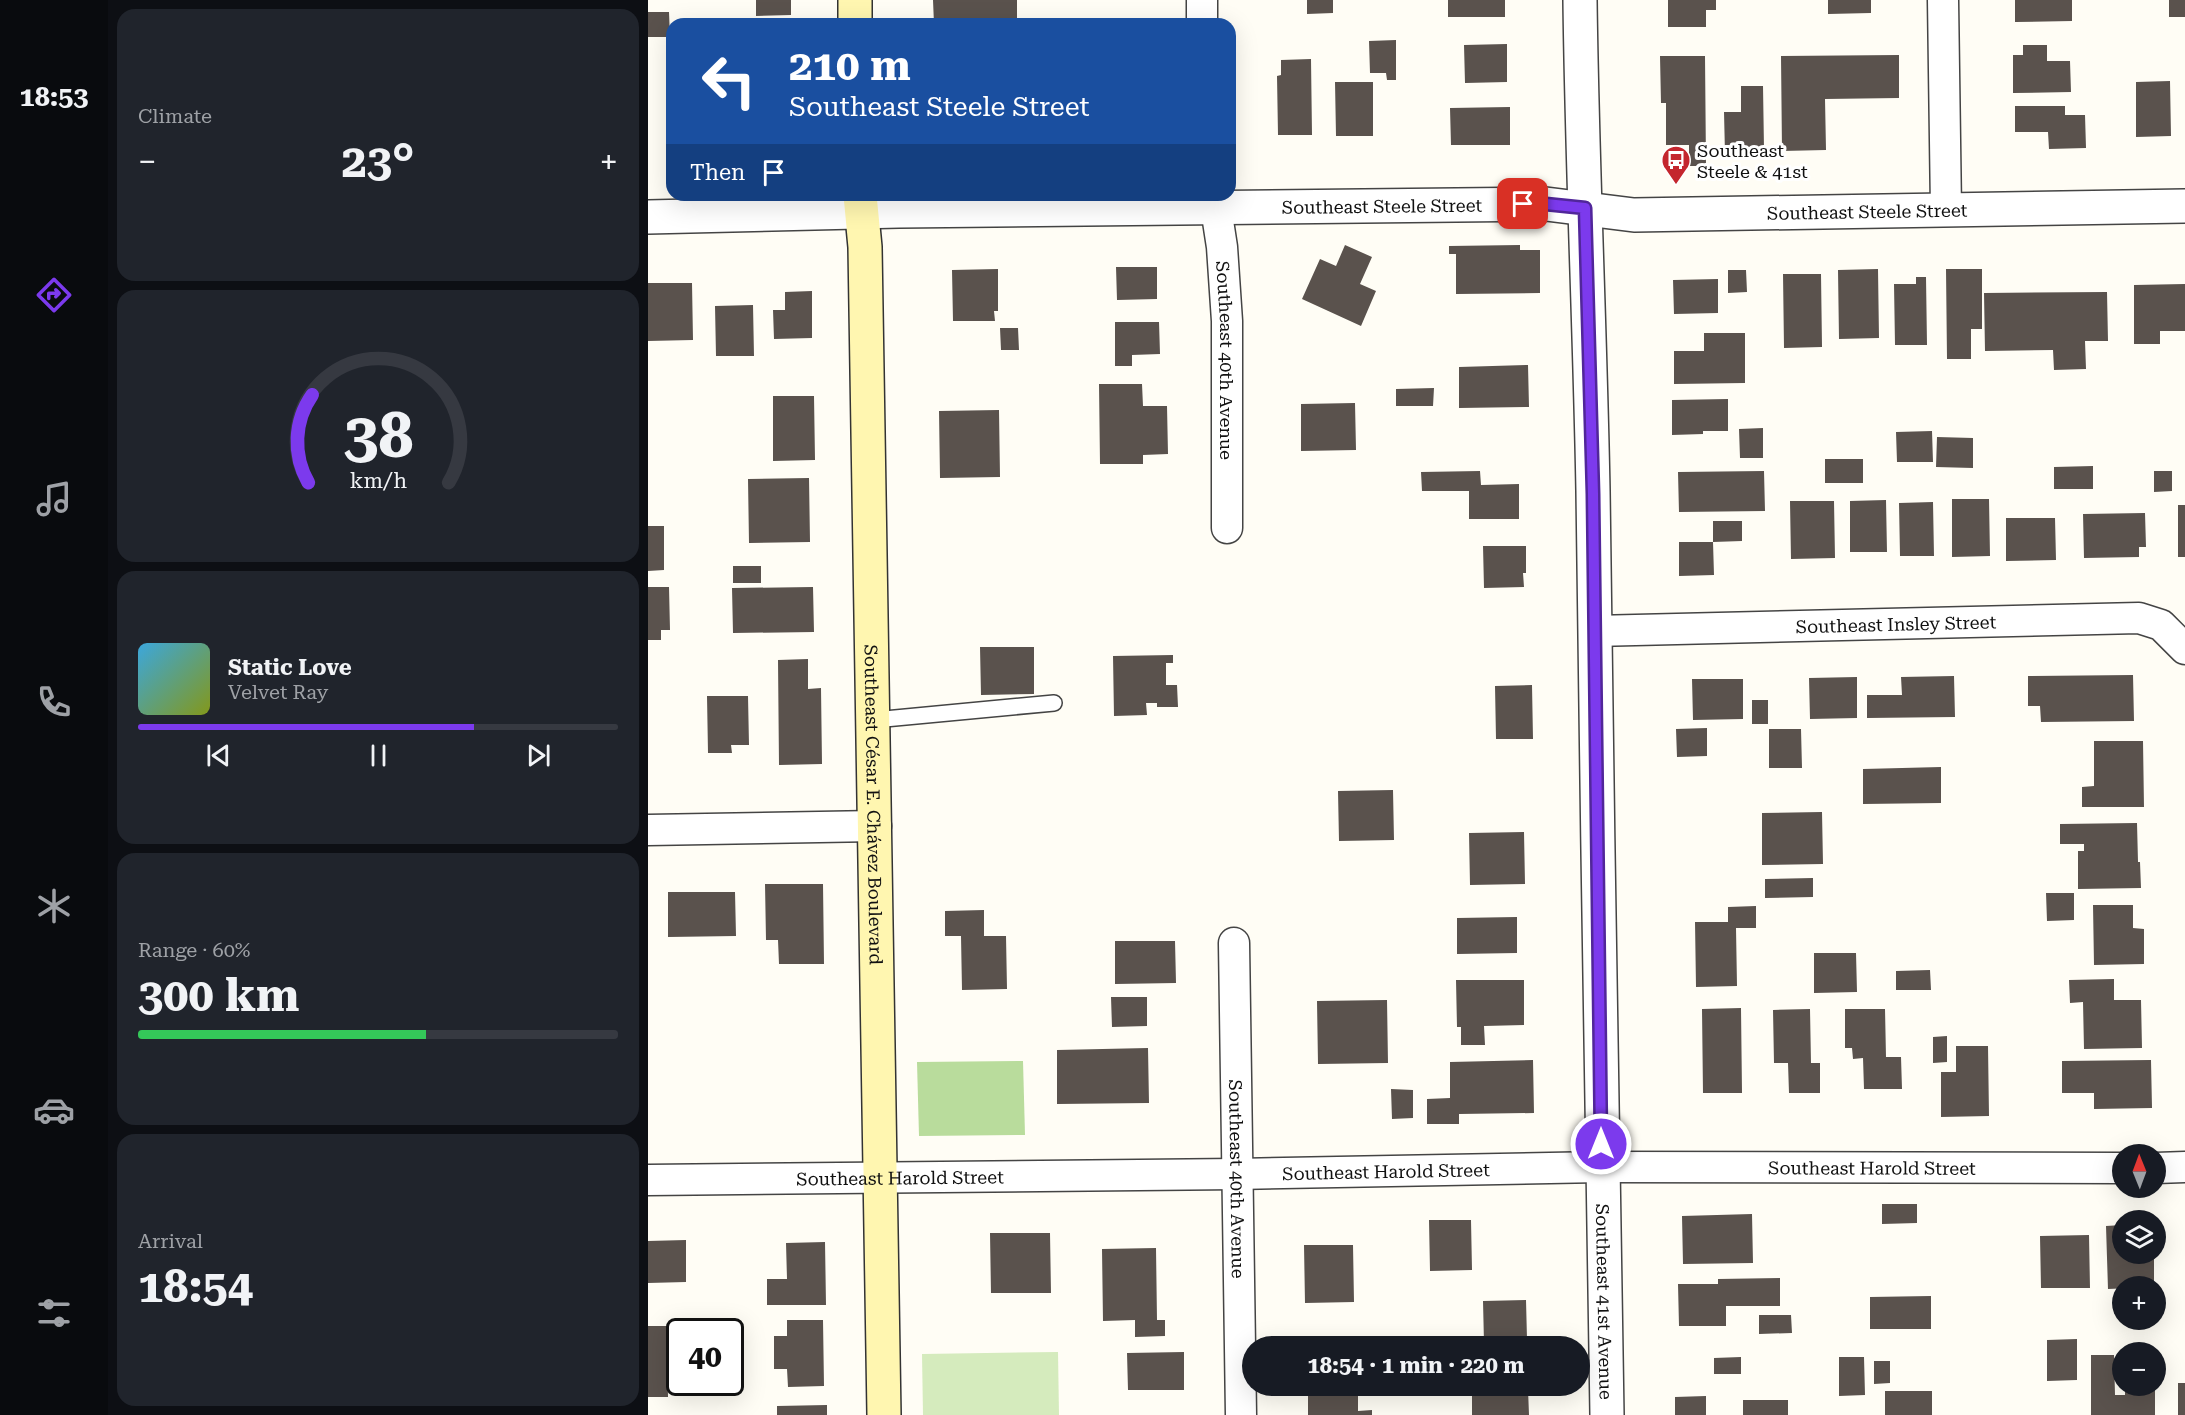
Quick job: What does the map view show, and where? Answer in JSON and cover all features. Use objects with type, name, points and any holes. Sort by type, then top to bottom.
[{"type":"main road","points":[[855,0],[855,18]]},
{"type":"main road","name":"Southeast César E. Chávez Boulevard","points":[[861,203],[865,247],[874,720],[884,1415]]},
{"type":"street","points":[[1202,0],[1202,18]]},
{"type":"street","name":"Southeast 41st Avenue","points":[[1580,0],[1587,249],[1607,1415]]},
{"type":"street","points":[[1943,0],[1946,210]]},
{"type":"street","name":"Southeast Steele Street","points":[[648,217],[861,203],[1214,201],[1546,204],[1634,215],[2185,206]]},
{"type":"street","name":"Southeast 40th Avenue","points":[[1214,201],[1222,248],[1227,321],[1227,528]]},
{"type":"street","name":"Southeast Insley Street","points":[[1594,631],[2139,618],[2161,625],[2185,649]]},
{"type":"street","points":[[648,830],[876,826]]},
{"type":"street","name":"Southeast 40th Avenue","points":[[1234,943],[1241,1415]]},
{"type":"street","name":"Southeast Harold Street","points":[[648,1180],[1237,1174],[1601,1167],[2112,1168]]},
{"type":"street","points":[[2166,1168],[2185,1167]]},
{"type":"lane","points":[[874,720],[1054,703]]},
{"type":"green space","points":[[1023,1061],[1025,1135],[919,1136],[917,1062]]},
{"type":"green space","points":[[1058,1352],[1059,1415],[923,1415],[922,1354]]},
{"type":"building","points":[[756,0],[791,0],[791,15],[756,16]]},
{"type":"building","points":[[933,0],[1017,0],[1017,18],[934,18]]},
{"type":"building","points":[[1307,0],[1333,0],[1333,13],[1307,14]]},
{"type":"building","points":[[1448,0],[1505,0],[1505,17],[1448,17]]},
{"type":"building","points":[[1668,0],[1716,0],[1716,10],[1706,10],[1706,27],[1668,27]]},
{"type":"building","points":[[1828,0],[1871,0],[1871,13],[1828,14]]},
{"type":"building","points":[[2015,0],[2072,0],[2072,21],[2015,22]]},
{"type":"building","points":[[2169,0],[2185,0],[2185,17],[2169,17]]},
{"type":"building","points":[[648,12],[669,12],[669,18],[666,18],[666,37],[648,37]]},
{"type":"building","points":[[1396,40],[1396,80],[1387,80],[1386,73],[1370,73],[1369,41]]},
{"type":"building","points":[[1507,44],[1507,82],[1465,83],[1464,45]]},
{"type":"building","points":[[2023,45],[2047,45],[2047,61],[2070,61],[2071,92],[2013,93],[2013,55],[2023,55]]},
{"type":"building","points":[[1899,55],[1899,98],[1825,99],[1826,150],[1782,151],[1781,56]]},
{"type":"building","points":[[1660,56],[1705,56],[1706,166],[1689,166],[1689,145],[1666,145],[1666,103],[1661,103]]},
{"type":"building","points":[[1311,59],[1312,135],[1278,135],[1277,76],[1281,75],[1281,60]]},
{"type":"building","points":[[2170,81],[2171,136],[2136,137],[2136,82]]},
{"type":"building","points":[[1335,82],[1373,82],[1373,136],[1336,136]]},
{"type":"building","points":[[1741,86],[1763,86],[1764,149],[1743,149],[1743,154],[1725,154],[1724,112],[1741,112]]},
{"type":"building","points":[[2015,106],[2065,106],[2065,115],[2085,115],[2086,148],[2049,149],[2048,132],[2015,132]]},
{"type":"building","points":[[1510,107],[1510,145],[1451,145],[1450,108]]},
{"type":"building","points":[[1345,245],[1372,257],[1360,284],[1376,291],[1361,326],[1302,299],[1320,259],[1336,266]]},
{"type":"building","points":[[1520,245],[1520,250],[1540,250],[1540,293],[1456,294],[1456,254],[1449,254],[1449,246]]},
{"type":"building","points":[[1116,267],[1157,267],[1157,299],[1117,300]]},
{"type":"building","points":[[998,269],[998,311],[994,311],[995,321],[953,321],[952,270]]},
{"type":"building","points":[[1878,269],[1879,338],[1839,339],[1838,270]]},
{"type":"building","points":[[1946,269],[1982,269],[1982,329],[1971,329],[1971,359],[1947,359]]},
{"type":"building","points":[[1728,270],[1746,270],[1747,292],[1728,293]]},
{"type":"building","points":[[1783,274],[1821,274],[1822,347],[1784,348]]},
{"type":"building","points":[[1916,277],[1926,277],[1927,345],[1895,345],[1894,284],[1916,284]]},
{"type":"building","points":[[1718,279],[1718,313],[1674,314],[1673,280]]},
{"type":"building","points":[[648,283],[692,283],[693,340],[648,341]]},
{"type":"building","points":[[2185,284],[2185,331],[2160,331],[2160,344],[2134,344],[2134,285]]},
{"type":"building","points":[[812,291],[812,338],[774,339],[773,310],[785,310],[785,292]]},
{"type":"building","points":[[2107,292],[2108,341],[2085,341],[2086,369],[2054,370],[2053,350],[1985,351],[1984,293]]},
{"type":"building","points":[[753,305],[754,356],[716,356],[715,306]]},
{"type":"building","points":[[1115,322],[1159,322],[1160,354],[1132,355],[1132,366],[1115,366]]},
{"type":"building","points":[[1000,328],[1018,328],[1019,350],[1001,350]]},
{"type":"building","points":[[1704,333],[1745,333],[1745,383],[1674,384],[1674,351],[1704,351]]},
{"type":"building","points":[[1528,365],[1529,407],[1459,408],[1459,367]]},
{"type":"building","points":[[1099,384],[1142,384],[1143,406],[1167,406],[1168,454],[1143,455],[1143,464],[1100,464]]},
{"type":"building","points":[[1434,388],[1433,406],[1396,406],[1396,389]]},
{"type":"building","points":[[773,396],[814,396],[815,460],[773,461]]},
{"type":"building","points":[[1728,399],[1728,431],[1672,435],[1672,400]]},
{"type":"building","points":[[1355,403],[1356,450],[1301,451],[1301,404]]},
{"type":"building","points":[[999,410],[1000,477],[940,478],[939,411]]},
{"type":"building","points":[[1763,428],[1763,458],[1740,458],[1739,429]]},
{"type":"building","points":[[1932,431],[1933,462],[1897,462],[1896,432]]},
{"type":"building","points":[[1937,437],[1973,438],[1973,468],[1936,467]]},
{"type":"building","points":[[1825,459],[1863,459],[1863,483],[1825,483]]},
{"type":"building","points":[[2093,466],[2093,489],[2054,489],[2054,467]]},
{"type":"building","points":[[1480,471],[1481,485],[1519,484],[1519,519],[1469,519],[1469,491],[1422,491],[1421,472]]},
{"type":"building","points":[[1764,471],[1765,511],[1679,512],[1678,472]]},
{"type":"building","points":[[2154,471],[2172,471],[2172,491],[2154,492]]},
{"type":"building","points":[[809,478],[810,542],[749,543],[748,479]]},
{"type":"building","points":[[1952,499],[1989,499],[1990,556],[1952,557]]},
{"type":"building","points":[[1886,500],[1887,552],[1850,552],[1850,501]]},
{"type":"building","points":[[1790,501],[1834,501],[1835,558],[1791,559]]},
{"type":"building","points":[[1933,502],[1934,556],[1900,556],[1899,503]]},
{"type":"building","points":[[2178,505],[2185,505],[2185,557],[2178,557]]},
{"type":"building","points":[[2145,513],[2146,547],[2139,547],[2139,557],[2084,558],[2083,514]]},
{"type":"building","points":[[2006,518],[2055,518],[2056,560],[2006,561]]},
{"type":"building","points":[[1713,521],[1742,521],[1742,541],[1713,542]]},
{"type":"building","points":[[648,526],[664,526],[664,570],[648,571]]},
{"type":"building","points":[[1679,542],[1713,542],[1714,575],[1679,576]]},
{"type":"building","points":[[1483,546],[1526,546],[1524,587],[1484,588]]},
{"type":"building","points":[[733,566],[761,566],[761,583],[733,583]]},
{"type":"building","points":[[648,587],[669,587],[670,630],[661,630],[661,640],[648,640]]},
{"type":"building","points":[[813,587],[814,632],[733,633],[732,588]]},
{"type":"building","points":[[980,647],[1034,647],[1034,694],[981,695]]},
{"type":"building","points":[[1173,655],[1173,663],[1166,663],[1166,685],[1177,685],[1178,707],[1157,707],[1157,703],[1146,703],[1147,715],[1114,716],[1113,656]]},
{"type":"building","points":[[808,659],[808,689],[821,688],[822,764],[779,765],[778,660]]},
{"type":"building","points":[[2133,675],[2134,721],[2041,722],[2040,706],[2028,706],[2028,676]]},
{"type":"building","points":[[1954,676],[1955,717],[1867,718],[1867,695],[1902,695],[1901,677]]},
{"type":"building","points":[[1857,677],[1857,718],[1810,719],[1809,678]]},
{"type":"building","points":[[1692,679],[1743,679],[1743,719],[1693,720]]},
{"type":"building","points":[[1532,685],[1533,739],[1496,739],[1495,686]]},
{"type":"building","points":[[707,696],[748,696],[749,745],[731,745],[732,753],[708,753]]},
{"type":"building","points":[[1752,700],[1768,700],[1768,724],[1752,724]]},
{"type":"building","points":[[1707,728],[1707,756],[1677,757],[1676,729]]},
{"type":"building","points":[[1769,729],[1801,729],[1802,768],[1769,768]]},
{"type":"building","points":[[2094,741],[2143,741],[2144,807],[2082,807],[2082,787],[2094,786]]},
{"type":"building","points":[[1941,767],[1941,803],[1863,804],[1863,769]]},
{"type":"building","points":[[1393,790],[1394,840],[1339,841],[1338,791]]},
{"type":"building","points":[[1822,812],[1823,864],[1762,865],[1762,813]]},
{"type":"building","points":[[2137,823],[2141,888],[2078,889],[2078,851],[2084,851],[2084,844],[2060,844],[2060,824]]},
{"type":"building","points":[[1524,832],[1525,884],[1470,885],[1469,833]]},
{"type":"building","points":[[1813,878],[1813,897],[1765,898],[1765,879]]},
{"type":"building","points":[[765,884],[823,884],[824,964],[779,964],[778,940],[766,940]]},
{"type":"building","points":[[668,892],[735,892],[736,936],[668,937]]},
{"type":"building","points":[[2046,893],[2074,893],[2074,920],[2047,921]]},
{"type":"building","points":[[2093,905],[2133,905],[2133,928],[2144,929],[2144,964],[2094,965]]},
{"type":"building","points":[[1756,906],[1756,928],[1736,928],[1737,986],[1696,987],[1695,922],[1728,922],[1728,907]]},
{"type":"building","points":[[984,910],[984,936],[1006,936],[1007,989],[962,990],[961,936],[945,936],[945,911]]},
{"type":"building","points":[[1517,917],[1517,953],[1457,954],[1457,918]]},
{"type":"building","points":[[1115,941],[1175,941],[1176,983],[1115,984]]},
{"type":"building","points":[[1814,953],[1856,953],[1857,992],[1814,993]]},
{"type":"building","points":[[1930,970],[1931,990],[1896,990],[1896,971]]},
{"type":"building","points":[[2114,979],[2114,1000],[2141,1000],[2142,1048],[2084,1049],[2083,1002],[2070,1003],[2069,980]]},
{"type":"building","points":[[1456,980],[1524,980],[1524,1025],[1484,1026],[1485,1045],[1461,1045],[1461,1027],[1457,1027]]},
{"type":"building","points":[[1111,997],[1147,997],[1147,1026],[1112,1027]]},
{"type":"building","points":[[1387,1000],[1388,1063],[1318,1064],[1317,1001]]},
{"type":"building","points":[[1741,1008],[1742,1093],[1703,1093],[1702,1009]]},
{"type":"building","points":[[1810,1009],[1811,1063],[1820,1063],[1820,1093],[1789,1093],[1788,1063],[1774,1063],[1773,1010]]},
{"type":"building","points":[[1845,1009],[1885,1009],[1886,1057],[1901,1057],[1902,1089],[1864,1089],[1863,1058],[1853,1059],[1852,1048],[1845,1048]]},
{"type":"building","points":[[1947,1036],[1947,1062],[1933,1063],[1933,1037]]},
{"type":"building","points":[[1956,1046],[1988,1046],[1989,1116],[1941,1117],[1941,1072],[1956,1072]]},
{"type":"building","points":[[1148,1048],[1149,1103],[1057,1104],[1057,1050]]},
{"type":"building","points":[[1533,1060],[1534,1113],[1459,1114],[1459,1124],[1427,1124],[1427,1099],[1450,1098],[1450,1062]]},
{"type":"building","points":[[2151,1060],[2152,1108],[2094,1109],[2094,1093],[2062,1093],[2062,1061]]},
{"type":"building","points":[[1391,1089],[1413,1090],[1413,1118],[1392,1119]]},
{"type":"building","points":[[1882,1204],[1917,1204],[1917,1223],[1882,1224]]},
{"type":"building","points":[[1752,1214],[1753,1263],[1683,1264],[1682,1216]]},
{"type":"building","points":[[1429,1220],[1471,1220],[1472,1270],[1430,1271]]},
{"type":"building","points":[[2106,1226],[2112,1226],[2112,1264],[2154,1264],[2154,1276],[2112,1276],[2112,1289],[2108,1289]]},
{"type":"building","points":[[990,1233],[1050,1233],[1051,1293],[991,1293]]},
{"type":"building","points":[[2089,1235],[2090,1288],[2041,1288],[2040,1236]]},
{"type":"building","points":[[686,1240],[686,1282],[648,1283],[648,1241]]},
{"type":"building","points":[[825,1242],[826,1305],[767,1305],[767,1279],[787,1279],[786,1243]]},
{"type":"building","points":[[1304,1245],[1353,1245],[1354,1302],[1305,1303]]},
{"type":"building","points":[[1156,1248],[1157,1320],[1165,1320],[1165,1336],[1135,1337],[1135,1320],[1103,1321],[1102,1249]]},
{"type":"building","points":[[1780,1278],[1780,1306],[1726,1306],[1726,1326],[1679,1326],[1678,1284],[1718,1284],[1718,1279]]},
{"type":"building","points":[[1931,1296],[1931,1329],[1870,1329],[1870,1297]]},
{"type":"building","points":[[1526,1300],[1527,1336],[1484,1336],[1483,1301]]},
{"type":"building","points":[[1759,1315],[1791,1315],[1792,1333],[1759,1334]]},
{"type":"building","points":[[787,1320],[823,1320],[824,1386],[788,1387],[787,1369],[774,1369],[774,1336],[787,1336]]},
{"type":"building","points":[[648,1326],[666,1326],[666,1396],[668,1397],[648,1397]]},
{"type":"building","points":[[2077,1339],[2077,1380],[2047,1381],[2047,1340]]},
{"type":"building","points":[[1184,1352],[1184,1390],[1128,1390],[1127,1353]]},
{"type":"building","points":[[2091,1355],[2112,1355],[2112,1396],[2155,1396],[2155,1415],[2091,1415]]},
{"type":"building","points":[[1741,1357],[1741,1374],[1714,1374],[1714,1358]]},
{"type":"building","points":[[1839,1357],[1864,1357],[1865,1395],[1839,1396]]},
{"type":"building","points":[[1874,1361],[1890,1361],[1890,1383],[1874,1384]]},
{"type":"building","points":[[2178,1383],[2185,1383],[2185,1415],[2178,1415]]},
{"type":"building","points":[[1885,1391],[1932,1391],[1932,1415],[1885,1415]]},
{"type":"building","points":[[1308,1396],[1358,1396],[1358,1411],[1372,1410],[1372,1415],[1308,1415]]},
{"type":"building","points":[[1472,1396],[1528,1396],[1529,1415],[1472,1415]]},
{"type":"building","points":[[1706,1396],[1706,1415],[1675,1415],[1675,1397]]},
{"type":"building","points":[[1743,1400],[1788,1400],[1788,1415],[1743,1415]]},
{"type":"building","points":[[827,1405],[827,1415],[777,1415],[777,1406]]},
{"type":"place","name":"Southeast Steele & 41st","points":[[1676,186]]},
{"type":"route","points":[[1523,204],[1585,208],[1593,494],[1601,1144]]}]
